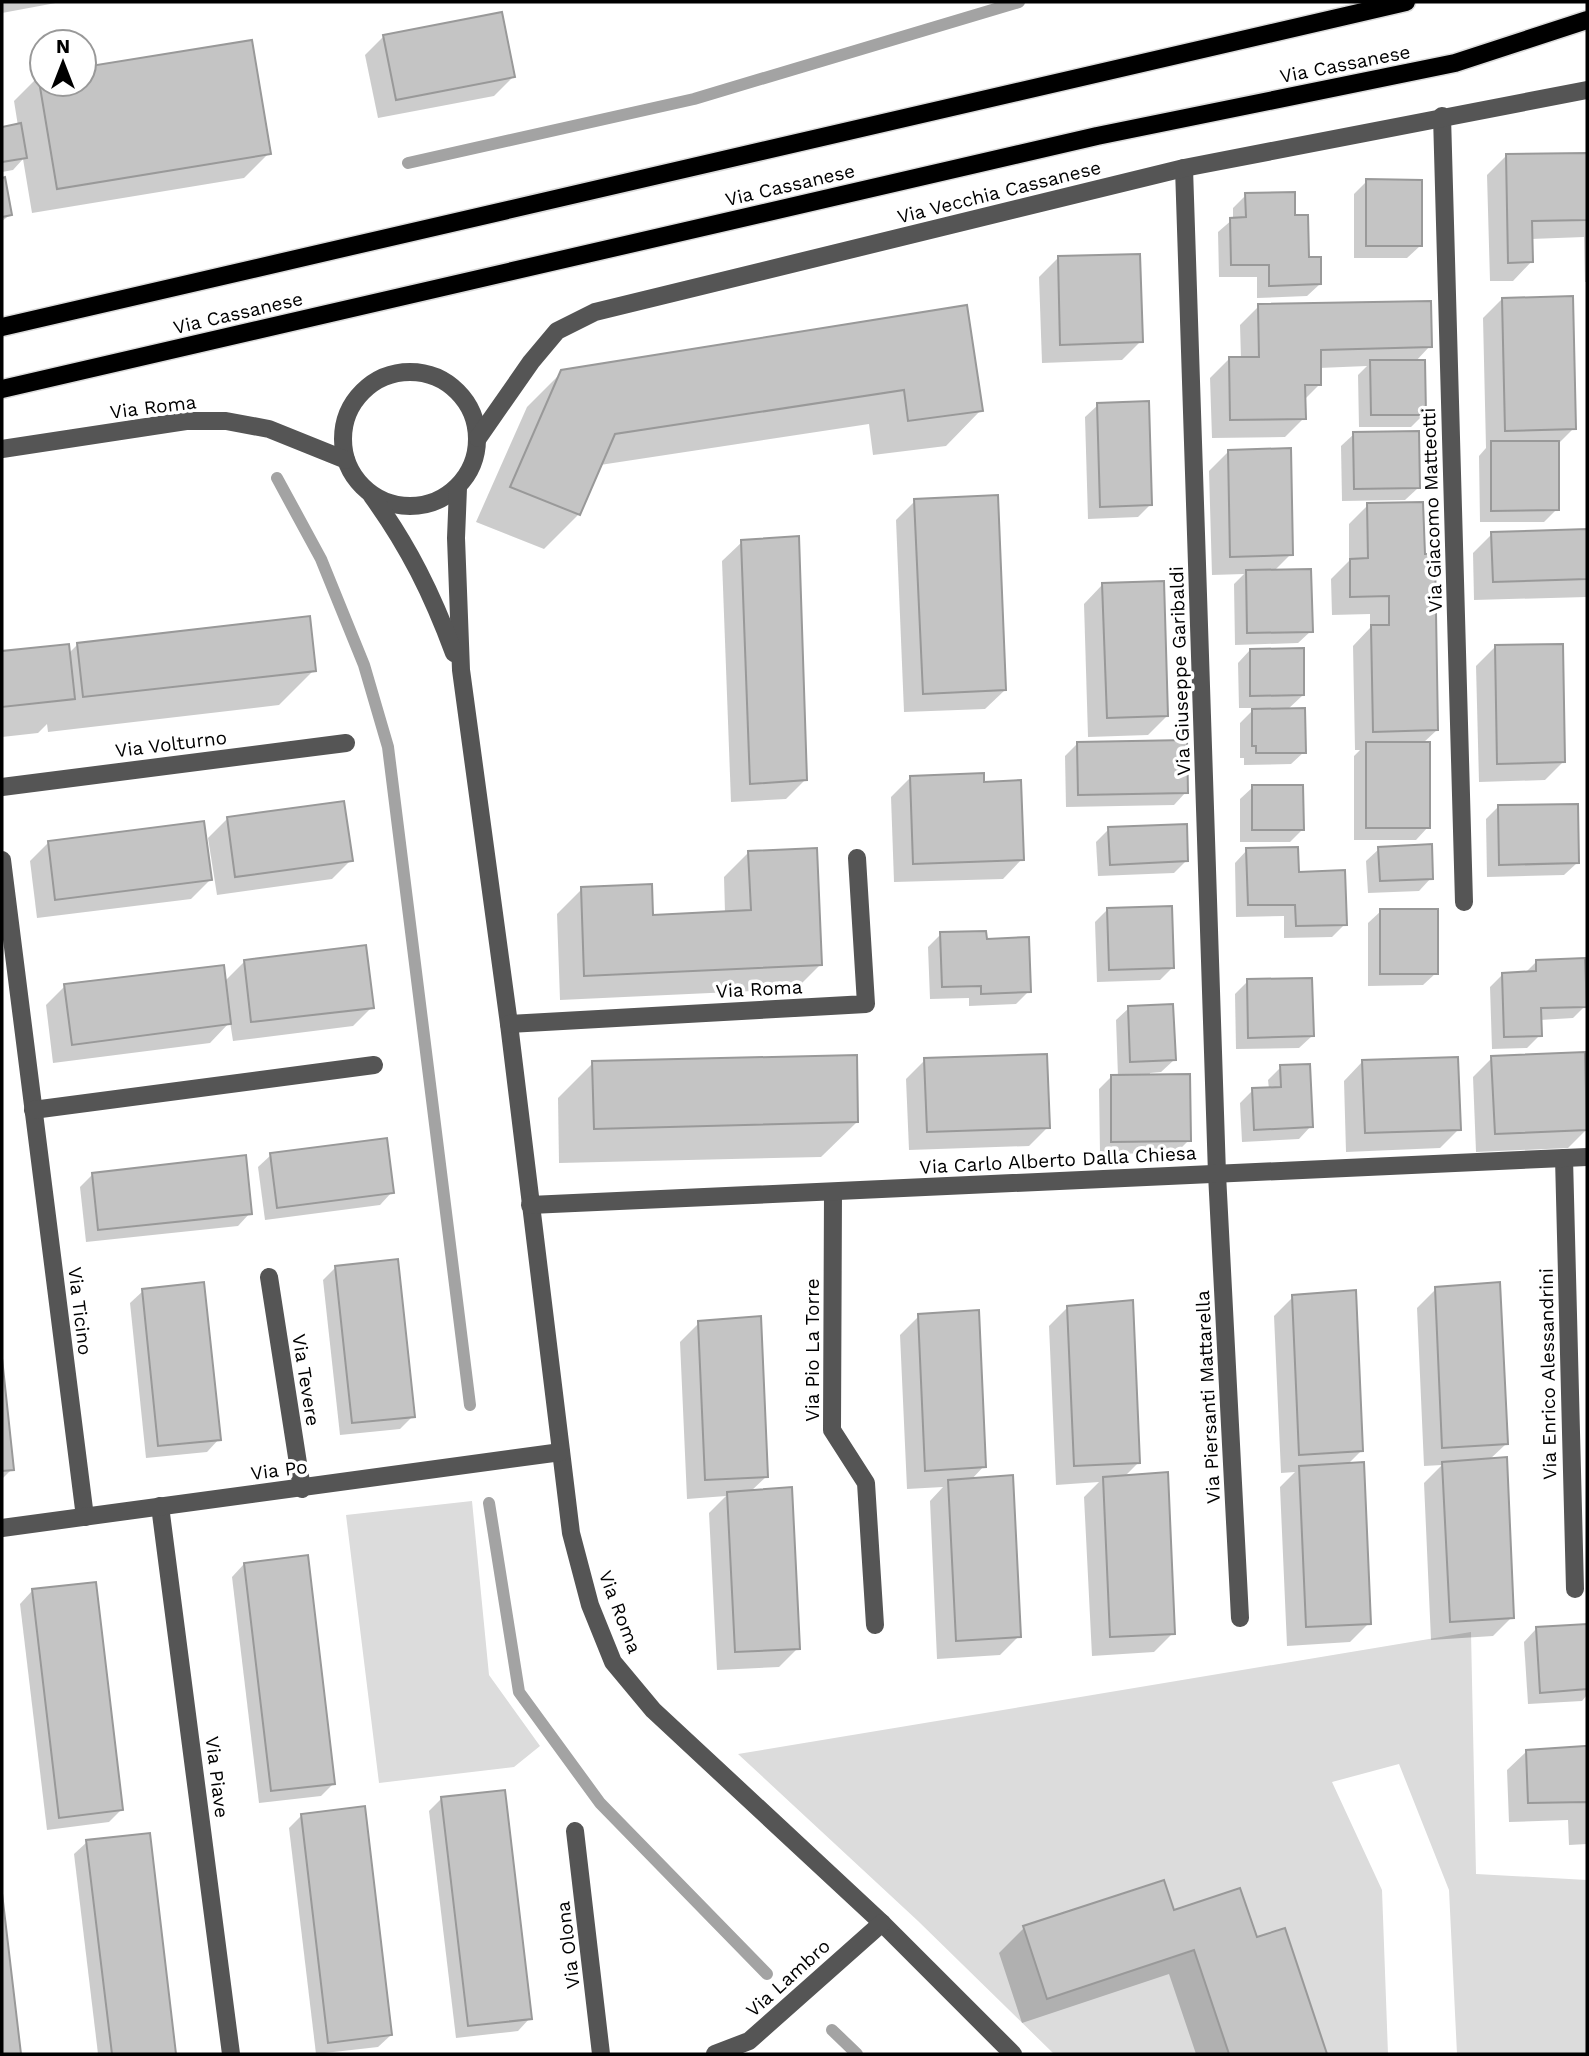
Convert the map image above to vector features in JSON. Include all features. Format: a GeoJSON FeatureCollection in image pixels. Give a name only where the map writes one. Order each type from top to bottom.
{"type":"FeatureCollection","features":[{"type":"Feature","properties":{"kind":"main road","name":"Via Cassanese"},"geometry":{"type":"LineString","coordinates":[[2,327],[1406,2]]}},
{"type":"Feature","properties":{"kind":"main road","name":"Via Cassanese"},"geometry":{"type":"LineString","coordinates":[[2,389],[1097,136],[1446,65],[1587,20]]}},
{"type":"Feature","properties":{"kind":"street","name":"Via Vecchia Cassanese"},"geometry":{"type":"LineString","coordinates":[[478,438],[531,362],[557,331],[595,312],[1184,168],[1587,90]]}},
{"type":"Feature","properties":{"kind":"street","name":"Via Giacomo Matteotti"},"geometry":{"type":"LineString","coordinates":[[1442,117],[1464,902]]}},
{"type":"Feature","properties":{"kind":"street","name":"Via Giuseppe Garibaldi"},"geometry":{"type":"LineString","coordinates":[[1184,168],[1217,1174]]}},
{"type":"Feature","properties":{"kind":"street"},"geometry":{"type":"LineString","coordinates":[[399,372],[422,373],[444,381],[462,395],[474,415],[478,438],[476,456],[469,473],[458,488],[442,499],[405,507],[386,502],[369,493],[351,473],[342,438],[347,415],[359,395],[377,381],[399,372]]}},
{"type":"Feature","properties":{"kind":"street","name":"Via Roma"},"geometry":{"type":"LineString","coordinates":[[2,449],[186,421],[226,421],[270,429],[346,460]]}},
{"type":"Feature","properties":{"kind":"street","name":"Via Roma"},"geometry":{"type":"LineString","coordinates":[[458,488],[457,597],[461,670],[509,1024],[572,1533],[590,1605],[613,1662],[653,1710],[882,1923],[1013,2054]]}},
{"type":"Feature","properties":{"kind":"street","name":"Via Roma"},"geometry":{"type":"LineString","coordinates":[[369,493],[392,524],[436,602],[461,670]]}},
{"type":"Feature","properties":{"kind":"street","name":"Via Volturno"},"geometry":{"type":"LineString","coordinates":[[2,787],[346,743]]}},
{"type":"Feature","properties":{"kind":"street","name":"Via Roma"},"geometry":{"type":"LineString","coordinates":[[509,1024],[866,1004],[857,858]]}},
{"type":"Feature","properties":{"kind":"street","name":"Via Ticino"},"geometry":{"type":"LineString","coordinates":[[2,860],[85,1517]]}},
{"type":"Feature","properties":{"kind":"street"},"geometry":{"type":"LineString","coordinates":[[33,1110],[374,1065]]}},
{"type":"Feature","properties":{"kind":"street","name":"Via Carlo Alberto Dalla Chiesa"},"geometry":{"type":"LineString","coordinates":[[530,1205],[1587,1157]]}},
{"type":"Feature","properties":{"kind":"street","name":"Via Enrico Alessandrini"},"geometry":{"type":"LineString","coordinates":[[1564,1158],[1575,1589]]}},
{"type":"Feature","properties":{"kind":"street","name":"Via Piersanti Mattarella"},"geometry":{"type":"LineString","coordinates":[[1217,1174],[1240,1618]]}},
{"type":"Feature","properties":{"kind":"street","name":"Via Pio La Torre"},"geometry":{"type":"LineString","coordinates":[[834,1192],[832,1430],[866,1483],[875,1625]]}},
{"type":"Feature","properties":{"kind":"street","name":"Via Tevere"},"geometry":{"type":"LineString","coordinates":[[269,1277],[302,1489]]}},
{"type":"Feature","properties":{"kind":"street","name":"Via Po"},"geometry":{"type":"LineString","coordinates":[[2,1528],[561,1452]]}},
{"type":"Feature","properties":{"kind":"street","name":"Via Piave"},"geometry":{"type":"LineString","coordinates":[[160,1506],[231,2054]]}},
{"type":"Feature","properties":{"kind":"street","name":"Via Olona"},"geometry":{"type":"LineString","coordinates":[[576,1831],[601,2054]]}},
{"type":"Feature","properties":{"kind":"street","name":"Via Lambro"},"geometry":{"type":"LineString","coordinates":[[715,2054],[749,2041],[882,1923]]}},
{"type":"Feature","properties":{"kind":"shaded area"},"geometry":{"type":"Polygon","coordinates":[[[472,1501],[489,1675],[540,1746],[514,1767],[379,1783],[346,1515],[472,1501]]]}},
{"type":"Feature","properties":{"kind":"shaded area"},"geometry":{"type":"Polygon","coordinates":[[[1471,1632],[1476,1874],[1587,1880],[1587,2054],[1457,2054],[1449,1890],[1399,1764],[1332,1782],[1382,1890],[1388,2054],[1054,2054],[918,1921],[738,1754],[1471,1632]]]}},
{"type":"Feature","properties":{"kind":"building"},"geometry":{"type":"Polygon","coordinates":[[[502,12],[515,77],[396,100],[383,35],[502,12]]]}},
{"type":"Feature","properties":{"kind":"building"},"geometry":{"type":"Polygon","coordinates":[[[252,40],[271,154],[57,189],[42,98],[98,98],[98,65],[252,40]]]}},
{"type":"Feature","properties":{"kind":"building"},"geometry":{"type":"Polygon","coordinates":[[[21,123],[27,158],[2,162],[2,127],[21,123]]]}},
{"type":"Feature","properties":{"kind":"building"},"geometry":{"type":"Polygon","coordinates":[[[1587,153],[1587,220],[1532,221],[1533,262],[1508,263],[1506,154],[1587,153]]]}},
{"type":"Feature","properties":{"kind":"building"},"geometry":{"type":"Polygon","coordinates":[[[5,177],[12,215],[2,217],[2,178],[5,177]]]}},
{"type":"Feature","properties":{"kind":"building"},"geometry":{"type":"Polygon","coordinates":[[[1366,179],[1422,180],[1422,246],[1366,246],[1366,179]]]}},
{"type":"Feature","properties":{"kind":"building"},"geometry":{"type":"Polygon","coordinates":[[[1295,192],[1295,215],[1308,215],[1309,257],[1321,257],[1321,284],[1269,286],[1269,265],[1231,265],[1230,218],[1246,217],[1245,193],[1295,192]]]}},
{"type":"Feature","properties":{"kind":"building"},"geometry":{"type":"Polygon","coordinates":[[[1140,254],[1143,342],[1060,345],[1058,256],[1140,254]]]}},
{"type":"Feature","properties":{"kind":"building"},"geometry":{"type":"Polygon","coordinates":[[[1573,296],[1576,429],[1505,431],[1502,298],[1573,296]]]}},
{"type":"Feature","properties":{"kind":"building"},"geometry":{"type":"Polygon","coordinates":[[[1431,301],[1432,347],[1321,350],[1321,385],[1305,385],[1306,419],[1230,420],[1229,357],[1259,357],[1258,304],[1431,301]]]}},
{"type":"Feature","properties":{"kind":"building"},"geometry":{"type":"Polygon","coordinates":[[[967,305],[983,411],[908,421],[904,390],[615,434],[580,515],[510,487],[561,370],[967,305]]]}},
{"type":"Feature","properties":{"kind":"building"},"geometry":{"type":"Polygon","coordinates":[[[1370,360],[1425,360],[1426,415],[1371,415],[1370,360]]]}},
{"type":"Feature","properties":{"kind":"building"},"geometry":{"type":"Polygon","coordinates":[[[1149,401],[1152,505],[1100,507],[1097,403],[1149,401]]]}},
{"type":"Feature","properties":{"kind":"building"},"geometry":{"type":"Polygon","coordinates":[[[1419,431],[1420,488],[1354,489],[1353,432],[1419,431]]]}},
{"type":"Feature","properties":{"kind":"building"},"geometry":{"type":"Polygon","coordinates":[[[1491,441],[1559,441],[1559,510],[1491,511],[1491,441]]]}},
{"type":"Feature","properties":{"kind":"building"},"geometry":{"type":"Polygon","coordinates":[[[1291,448],[1293,555],[1230,557],[1228,450],[1291,448]]]}},
{"type":"Feature","properties":{"kind":"building"},"geometry":{"type":"Polygon","coordinates":[[[998,495],[1006,690],[923,694],[914,499],[998,495]]]}},
{"type":"Feature","properties":{"kind":"building"},"geometry":{"type":"Polygon","coordinates":[[[1423,502],[1425,554],[1435,554],[1438,730],[1373,732],[1371,625],[1389,625],[1389,596],[1350,597],[1350,559],[1368,558],[1367,503],[1423,502]]]}},
{"type":"Feature","properties":{"kind":"building"},"geometry":{"type":"Polygon","coordinates":[[[1587,529],[1587,579],[1493,582],[1491,532],[1587,529]]]}},
{"type":"Feature","properties":{"kind":"building"},"geometry":{"type":"Polygon","coordinates":[[[799,536],[807,780],[750,784],[741,540],[799,536]]]}},
{"type":"Feature","properties":{"kind":"building"},"geometry":{"type":"Polygon","coordinates":[[[1311,569],[1313,632],[1247,633],[1246,570],[1311,569]]]}},
{"type":"Feature","properties":{"kind":"building"},"geometry":{"type":"Polygon","coordinates":[[[1164,581],[1168,716],[1107,718],[1102,583],[1164,581]]]}},
{"type":"Feature","properties":{"kind":"building"},"geometry":{"type":"Polygon","coordinates":[[[310,616],[316,671],[83,697],[77,643],[310,616]]]}},
{"type":"Feature","properties":{"kind":"building"},"geometry":{"type":"Polygon","coordinates":[[[69,644],[75,699],[2,707],[2,651],[69,644]]]}},
{"type":"Feature","properties":{"kind":"building"},"geometry":{"type":"Polygon","coordinates":[[[1563,644],[1565,762],[1497,764],[1495,645],[1563,644]]]}},
{"type":"Feature","properties":{"kind":"building"},"geometry":{"type":"Polygon","coordinates":[[[1304,648],[1304,695],[1250,696],[1250,649],[1304,648]]]}},
{"type":"Feature","properties":{"kind":"building"},"geometry":{"type":"Polygon","coordinates":[[[1305,708],[1306,753],[1256,753],[1256,746],[1252,746],[1252,709],[1305,708]]]}},
{"type":"Feature","properties":{"kind":"building"},"geometry":{"type":"Polygon","coordinates":[[[1187,740],[1188,793],[1078,795],[1077,742],[1187,740]]]}},
{"type":"Feature","properties":{"kind":"building"},"geometry":{"type":"Polygon","coordinates":[[[1366,742],[1430,742],[1430,828],[1366,828],[1366,742]]]}},
{"type":"Feature","properties":{"kind":"building"},"geometry":{"type":"Polygon","coordinates":[[[984,773],[984,782],[1021,780],[1024,860],[913,864],[910,776],[984,773]]]}},
{"type":"Feature","properties":{"kind":"building"},"geometry":{"type":"Polygon","coordinates":[[[1252,785],[1303,785],[1304,830],[1252,830],[1252,785]]]}},
{"type":"Feature","properties":{"kind":"building"},"geometry":{"type":"Polygon","coordinates":[[[344,801],[353,861],[235,877],[227,817],[344,801]]]}},
{"type":"Feature","properties":{"kind":"building"},"geometry":{"type":"Polygon","coordinates":[[[1578,804],[1579,863],[1499,865],[1498,805],[1578,804]]]}},
{"type":"Feature","properties":{"kind":"building"},"geometry":{"type":"Polygon","coordinates":[[[204,821],[212,880],[55,900],[48,841],[204,821]]]}},
{"type":"Feature","properties":{"kind":"building"},"geometry":{"type":"Polygon","coordinates":[[[1187,824],[1188,861],[1110,865],[1108,827],[1187,824]]]}},
{"type":"Feature","properties":{"kind":"building"},"geometry":{"type":"Polygon","coordinates":[[[1432,844],[1433,879],[1380,881],[1378,847],[1432,844]]]}},
{"type":"Feature","properties":{"kind":"building"},"geometry":{"type":"Polygon","coordinates":[[[1298,847],[1299,872],[1345,870],[1347,925],[1296,926],[1295,905],[1248,905],[1246,848],[1298,847]]]}},
{"type":"Feature","properties":{"kind":"building"},"geometry":{"type":"Polygon","coordinates":[[[817,848],[822,965],[584,976],[581,887],[652,884],[653,915],[751,910],[748,851],[817,848]]]}},
{"type":"Feature","properties":{"kind":"building"},"geometry":{"type":"Polygon","coordinates":[[[1172,906],[1174,968],[1109,970],[1107,908],[1172,906]]]}},
{"type":"Feature","properties":{"kind":"building"},"geometry":{"type":"Polygon","coordinates":[[[1380,909],[1438,909],[1438,974],[1380,974],[1380,909]]]}},
{"type":"Feature","properties":{"kind":"building"},"geometry":{"type":"Polygon","coordinates":[[[986,931],[987,939],[1029,937],[1031,992],[981,994],[981,986],[942,987],[940,932],[986,931]]]}},
{"type":"Feature","properties":{"kind":"building"},"geometry":{"type":"Polygon","coordinates":[[[366,945],[374,1008],[251,1022],[244,960],[366,945]]]}},
{"type":"Feature","properties":{"kind":"building"},"geometry":{"type":"Polygon","coordinates":[[[1585,958],[1587,1007],[1541,1008],[1542,1036],[1504,1037],[1502,973],[1536,971],[1536,960],[1585,958]]]}},
{"type":"Feature","properties":{"kind":"building"},"geometry":{"type":"Polygon","coordinates":[[[224,965],[231,1024],[72,1045],[64,984],[224,965]]]}},
{"type":"Feature","properties":{"kind":"building"},"geometry":{"type":"Polygon","coordinates":[[[1312,978],[1314,1036],[1248,1038],[1247,979],[1312,978]]]}},
{"type":"Feature","properties":{"kind":"building"},"geometry":{"type":"Polygon","coordinates":[[[1173,1004],[1176,1060],[1130,1062],[1128,1006],[1173,1004]]]}},
{"type":"Feature","properties":{"kind":"building"},"geometry":{"type":"Polygon","coordinates":[[[1585,1052],[1587,1130],[1495,1134],[1491,1056],[1585,1052]]]}},
{"type":"Feature","properties":{"kind":"building"},"geometry":{"type":"Polygon","coordinates":[[[1047,1054],[1050,1128],[927,1132],[924,1058],[1047,1054]]]}},
{"type":"Feature","properties":{"kind":"building"},"geometry":{"type":"Polygon","coordinates":[[[857,1055],[858,1122],[594,1129],[592,1061],[857,1055]]]}},
{"type":"Feature","properties":{"kind":"building"},"geometry":{"type":"Polygon","coordinates":[[[1458,1057],[1461,1130],[1365,1133],[1362,1060],[1458,1057]]]}},
{"type":"Feature","properties":{"kind":"building"},"geometry":{"type":"Polygon","coordinates":[[[1310,1064],[1313,1127],[1254,1130],[1252,1088],[1281,1087],[1280,1065],[1310,1064]]]}},
{"type":"Feature","properties":{"kind":"building"},"geometry":{"type":"Polygon","coordinates":[[[1190,1074],[1191,1141],[1111,1142],[1111,1075],[1190,1074]]]}},
{"type":"Feature","properties":{"kind":"building"},"geometry":{"type":"Polygon","coordinates":[[[387,1138],[394,1193],[277,1208],[270,1153],[387,1138]]]}},
{"type":"Feature","properties":{"kind":"building"},"geometry":{"type":"Polygon","coordinates":[[[246,1155],[252,1214],[98,1230],[92,1173],[246,1155]]]}},
{"type":"Feature","properties":{"kind":"building"},"geometry":{"type":"Polygon","coordinates":[[[398,1259],[415,1417],[352,1423],[335,1266],[398,1259]]]}},
{"type":"Feature","properties":{"kind":"building"},"geometry":{"type":"Polygon","coordinates":[[[204,1282],[221,1440],[158,1446],[142,1289],[204,1282]]]}},
{"type":"Feature","properties":{"kind":"building"},"geometry":{"type":"Polygon","coordinates":[[[1500,1282],[1508,1444],[1442,1448],[1435,1287],[1500,1282]]]}},
{"type":"Feature","properties":{"kind":"building"},"geometry":{"type":"Polygon","coordinates":[[[1356,1290],[1363,1451],[1299,1455],[1292,1295],[1356,1290]]]}},
{"type":"Feature","properties":{"kind":"building"},"geometry":{"type":"Polygon","coordinates":[[[1133,1300],[1140,1463],[1074,1466],[1067,1306],[1133,1300]]]}},
{"type":"Feature","properties":{"kind":"building"},"geometry":{"type":"Polygon","coordinates":[[[979,1310],[986,1467],[925,1471],[918,1314],[979,1310]]]}},
{"type":"Feature","properties":{"kind":"building"},"geometry":{"type":"Polygon","coordinates":[[[761,1316],[768,1477],[705,1480],[698,1321],[761,1316]]]}},
{"type":"Feature","properties":{"kind":"building"},"geometry":{"type":"Polygon","coordinates":[[[2,1358],[14,1470],[2,1471],[2,1358]]]}},
{"type":"Feature","properties":{"kind":"building"},"geometry":{"type":"Polygon","coordinates":[[[1507,1457],[1514,1618],[1450,1622],[1442,1462],[1507,1457]]]}},
{"type":"Feature","properties":{"kind":"building"},"geometry":{"type":"Polygon","coordinates":[[[1364,1462],[1371,1624],[1306,1627],[1299,1466],[1364,1462]]]}},
{"type":"Feature","properties":{"kind":"building"},"geometry":{"type":"Polygon","coordinates":[[[1168,1472],[1175,1634],[1110,1637],[1103,1477],[1168,1472]]]}},
{"type":"Feature","properties":{"kind":"building"},"geometry":{"type":"Polygon","coordinates":[[[1013,1475],[1021,1637],[956,1641],[948,1480],[1013,1475]]]}},
{"type":"Feature","properties":{"kind":"building"},"geometry":{"type":"Polygon","coordinates":[[[792,1487],[800,1649],[735,1652],[727,1492],[792,1487]]]}},
{"type":"Feature","properties":{"kind":"building"},"geometry":{"type":"Polygon","coordinates":[[[308,1555],[335,1784],[271,1791],[244,1563],[308,1555]]]}},
{"type":"Feature","properties":{"kind":"building"},"geometry":{"type":"Polygon","coordinates":[[[96,1582],[123,1810],[59,1818],[32,1589],[96,1582]]]}},
{"type":"Feature","properties":{"kind":"building"},"geometry":{"type":"Polygon","coordinates":[[[1587,1624],[1587,1689],[1540,1693],[1536,1627],[1587,1624]]]}},
{"type":"Feature","properties":{"kind":"building"},"geometry":{"type":"Polygon","coordinates":[[[1587,1746],[1587,1802],[1528,1803],[1526,1750],[1587,1746]]]}},
{"type":"Feature","properties":{"kind":"building"},"geometry":{"type":"Polygon","coordinates":[[[505,1790],[532,2019],[468,2026],[441,1797],[505,1790]]]}},
{"type":"Feature","properties":{"kind":"building"},"geometry":{"type":"Polygon","coordinates":[[[365,1806],[392,2035],[328,2043],[301,1814],[365,1806]]]}},
{"type":"Feature","properties":{"kind":"building"},"geometry":{"type":"Polygon","coordinates":[[[150,1833],[176,2054],[112,2054],[86,1840],[150,1833]]]}},
{"type":"Feature","properties":{"kind":"building"},"geometry":{"type":"Polygon","coordinates":[[[1164,1880],[1174,1910],[1240,1888],[1257,1937],[1285,1928],[1327,2054],[1229,2054],[1194,1950],[1047,1999],[1023,1926],[1164,1880]]]}},
{"type":"Feature","properties":{"kind":"building"},"geometry":{"type":"Polygon","coordinates":[[[2,1893],[21,2054],[2,2054],[2,1893]]]}},
{"type":"Feature","properties":{"kind":"waterway"},"geometry":{"type":"LineString","coordinates":[[408,163],[694,99],[1019,2]]}},
{"type":"Feature","properties":{"kind":"waterway"},"geometry":{"type":"LineString","coordinates":[[277,478],[321,559],[364,665],[388,747],[470,1405]]}},
{"type":"Feature","properties":{"kind":"waterway"},"geometry":{"type":"LineString","coordinates":[[489,1503],[519,1692],[600,1803],[767,1974]]}},
{"type":"Feature","properties":{"kind":"waterway"},"geometry":{"type":"LineString","coordinates":[[832,2030],[857,2054]]}}]}
